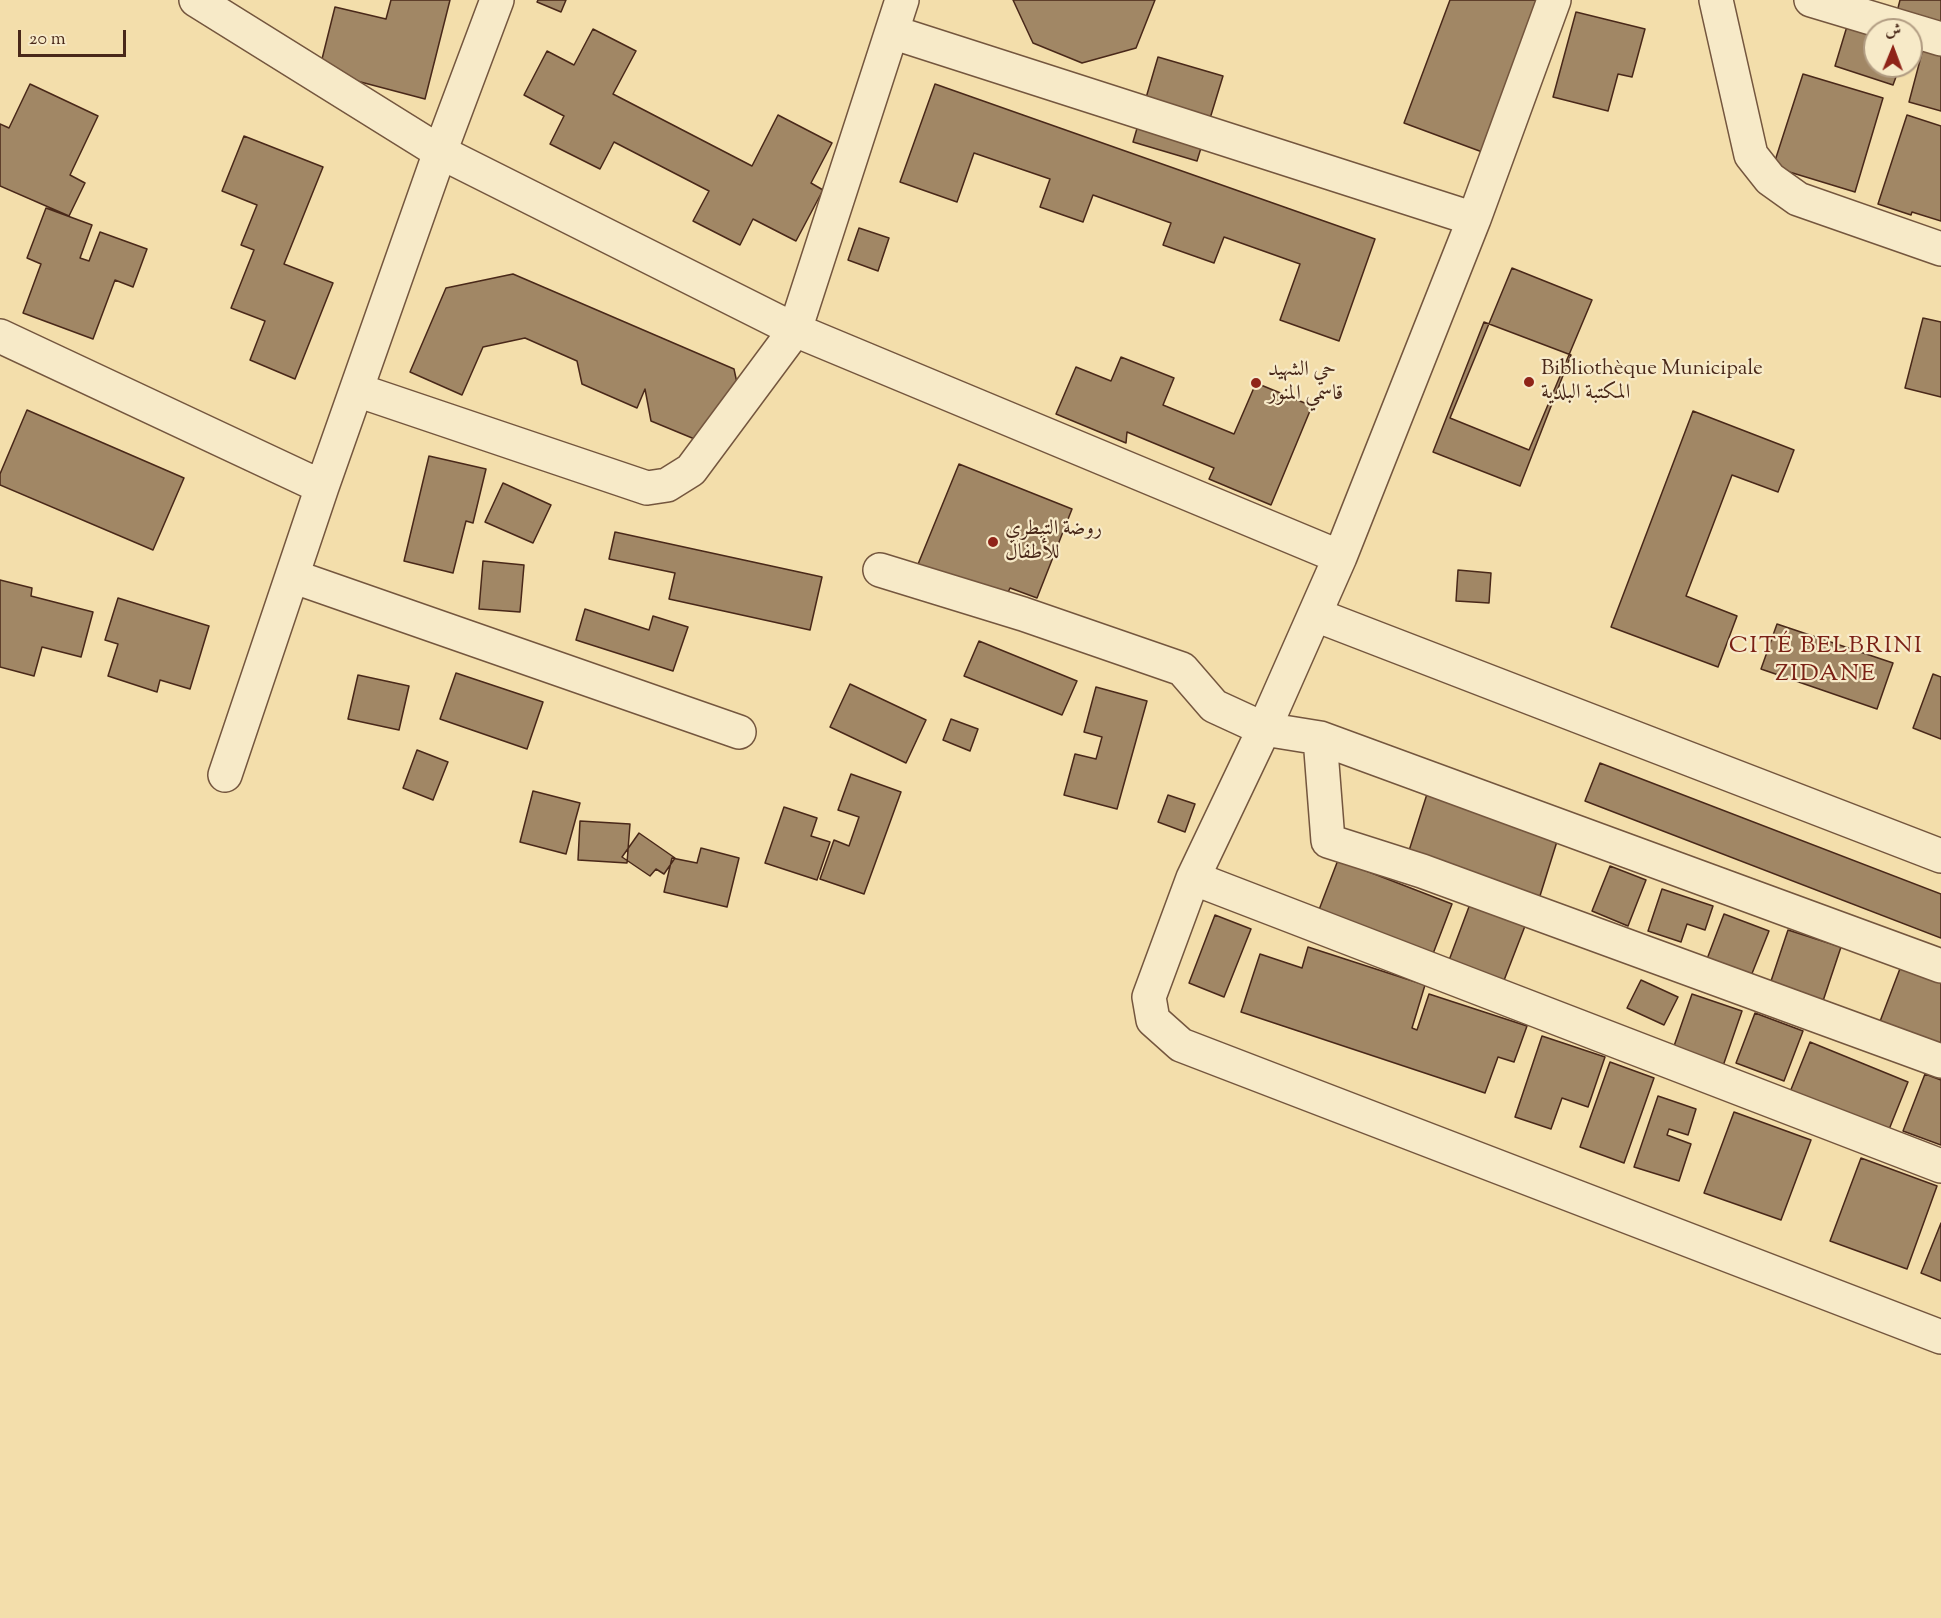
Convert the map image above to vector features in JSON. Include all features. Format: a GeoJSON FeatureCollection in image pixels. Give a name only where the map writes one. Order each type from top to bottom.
{"type":"FeatureCollection","features":[{"type":"Feature","properties":{"kind":"street"},"geometry":{"type":"LineString","coordinates":[[196,0],[441,152],[795,330],[1340,557]]}},
{"type":"Feature","properties":{"kind":"street"},"geometry":{"type":"LineString","coordinates":[[243,0],[269,45]]}},
{"type":"Feature","properties":{"kind":"street"},"geometry":{"type":"LineString","coordinates":[[225,775],[322,487],[497,0]]}},
{"type":"Feature","properties":{"kind":"street"},"geometry":{"type":"LineString","coordinates":[[357,390],[646,488],[667,485],[691,470],[795,330],[902,0]]}},
{"type":"Feature","properties":{"kind":"street"},"geometry":{"type":"LineString","coordinates":[[1554,0],[1474,219],[1340,557],[1264,729],[1193,878],[1149,997],[1153,1020],[1181,1045],[1941,1337]]}},
{"type":"Feature","properties":{"kind":"street"},"geometry":{"type":"LineString","coordinates":[[1716,0],[1751,155],[1770,178],[1798,199],[1941,249]]}},
{"type":"Feature","properties":{"kind":"street"},"geometry":{"type":"LineString","coordinates":[[1811,0],[1887,10],[1941,39]]}},
{"type":"Feature","properties":{"kind":"street"},"geometry":{"type":"LineString","coordinates":[[892,32],[1474,219]]}},
{"type":"Feature","properties":{"kind":"street"},"geometry":{"type":"LineString","coordinates":[[0,336],[322,487]]}},
{"type":"Feature","properties":{"kind":"street"},"geometry":{"type":"LineString","coordinates":[[880,570],[1023,614],[1182,669],[1214,706],[1264,729],[1320,738],[1941,966]]}},
{"type":"Feature","properties":{"kind":"street"},"geometry":{"type":"LineString","coordinates":[[292,576],[740,732]]}},
{"type":"Feature","properties":{"kind":"street"},"geometry":{"type":"LineString","coordinates":[[1316,615],[1941,856]]}},
{"type":"Feature","properties":{"kind":"street"},"geometry":{"type":"LineString","coordinates":[[1320,738],[1328,841],[1422,871],[1941,1061]]}},
{"type":"Feature","properties":{"kind":"street"},"geometry":{"type":"LineString","coordinates":[[1193,878],[1941,1166]]}},
{"type":"Feature","properties":{"kind":"building"},"geometry":{"type":"Polygon","coordinates":[[[391,0],[450,0],[425,99],[319,71],[335,7],[386,19],[391,0]]]}},
{"type":"Feature","properties":{"kind":"building"},"geometry":{"type":"Polygon","coordinates":[[[538,0],[566,0],[561,12],[537,2],[538,0]]]}},
{"type":"Feature","properties":{"kind":"building"},"geometry":{"type":"Polygon","coordinates":[[[1013,0],[1155,0],[1136,48],[1082,63],[1033,43],[1013,0]]]}},
{"type":"Feature","properties":{"kind":"building"},"geometry":{"type":"Polygon","coordinates":[[[1450,0],[1550,0],[1493,156],[1404,123],[1450,0]]]}},
{"type":"Feature","properties":{"kind":"building"},"geometry":{"type":"Polygon","coordinates":[[[1900,0],[1941,0],[1941,26],[1923,20],[1923,18],[1897,12],[1900,0]]]}},
{"type":"Feature","properties":{"kind":"building"},"geometry":{"type":"Polygon","coordinates":[[[1576,12],[1645,29],[1632,77],[1618,74],[1608,111],[1553,97],[1576,12]]]}},
{"type":"Feature","properties":{"kind":"building"},"geometry":{"type":"Polygon","coordinates":[[[1848,23],[1863,28],[1863,75],[1835,66],[1848,23]]]}},
{"type":"Feature","properties":{"kind":"building"},"geometry":{"type":"Polygon","coordinates":[[[593,29],[636,51],[613,94],[752,166],[778,115],[832,143],[811,183],[823,190],[796,241],[753,219],[740,245],[693,221],[709,191],[614,142],[600,169],[550,144],[564,116],[524,95],[547,51],[574,65],[593,29]]]}},
{"type":"Feature","properties":{"kind":"building"},"geometry":{"type":"Polygon","coordinates":[[[1923,49],[1941,54],[1941,111],[1909,102],[1915,78],[1923,78],[1923,49]]]}},
{"type":"Feature","properties":{"kind":"building"},"geometry":{"type":"Polygon","coordinates":[[[1158,57],[1223,76],[1197,161],[1133,142],[1158,57]]]}},
{"type":"Feature","properties":{"kind":"building"},"geometry":{"type":"Polygon","coordinates":[[[1803,74],[1883,98],[1855,192],[1773,167],[1803,74]]]}},
{"type":"Feature","properties":{"kind":"building"},"geometry":{"type":"Polygon","coordinates":[[[1872,78],[1896,78],[1893,85],[1872,78]]]}},
{"type":"Feature","properties":{"kind":"building"},"geometry":{"type":"Polygon","coordinates":[[[30,84],[98,116],[70,175],[85,183],[69,216],[0,186],[0,124],[9,128],[30,84]]]}},
{"type":"Feature","properties":{"kind":"building"},"geometry":{"type":"Polygon","coordinates":[[[935,84],[1375,239],[1339,341],[1280,320],[1300,264],[1224,237],[1214,263],[1163,245],[1171,223],[1093,195],[1083,222],[1040,207],[1050,179],[974,153],[957,202],[900,182],[935,84]]]}},
{"type":"Feature","properties":{"kind":"building"},"geometry":{"type":"Polygon","coordinates":[[[1907,115],[1941,126],[1941,221],[1912,212],[1911,215],[1878,204],[1907,115]]]}},
{"type":"Feature","properties":{"kind":"building"},"geometry":{"type":"Polygon","coordinates":[[[244,136],[323,167],[284,264],[333,283],[295,379],[250,360],[265,321],[231,308],[254,250],[241,245],[257,205],[222,191],[244,136]]]}},
{"type":"Feature","properties":{"kind":"building"},"geometry":{"type":"Polygon","coordinates":[[[46,208],[92,225],[80,258],[89,261],[100,232],[147,249],[133,287],[115,280],[93,339],[23,313],[41,264],[27,258],[46,208]]]}},
{"type":"Feature","properties":{"kind":"building"},"geometry":{"type":"Polygon","coordinates":[[[859,228],[889,238],[878,271],[848,260],[859,228]]]}},
{"type":"Feature","properties":{"kind":"building"},"geometry":{"type":"Polygon","coordinates":[[[1512,268],[1592,300],[1529,450],[1450,418],[1512,268]]]}},
{"type":"Feature","properties":{"kind":"building"},"geometry":{"type":"Polygon","coordinates":[[[513,274],[734,369],[740,397],[697,440],[651,421],[645,389],[637,408],[582,384],[577,361],[525,338],[483,347],[462,395],[410,372],[446,288],[513,274]]]}},
{"type":"Feature","properties":{"kind":"building"},"geometry":{"type":"Polygon","coordinates":[[[1923,318],[1941,322],[1941,397],[1905,388],[1923,318]]]}},
{"type":"Feature","properties":{"kind":"building"},"geometry":{"type":"Polygon","coordinates":[[[1484,322],[1571,355],[1520,486],[1433,452],[1484,322]]]}},
{"type":"Feature","properties":{"kind":"building"},"geometry":{"type":"Polygon","coordinates":[[[1121,357],[1174,378],[1163,405],[1234,434],[1256,383],[1312,406],[1271,505],[1209,479],[1214,468],[1127,432],[1126,443],[1056,414],[1076,367],[1111,381],[1121,357]]]}},
{"type":"Feature","properties":{"kind":"building"},"geometry":{"type":"Polygon","coordinates":[[[27,410],[184,478],[153,550],[0,485],[0,474],[27,410]]]}},
{"type":"Feature","properties":{"kind":"building"},"geometry":{"type":"Polygon","coordinates":[[[1693,411],[1794,450],[1778,492],[1732,475],[1686,596],[1737,616],[1718,667],[1611,627],[1693,411]]]}},
{"type":"Feature","properties":{"kind":"building"},"geometry":{"type":"Polygon","coordinates":[[[429,456],[486,469],[473,523],[466,521],[453,573],[404,561],[429,456]]]}},
{"type":"Feature","properties":{"kind":"building","name":"روضة التيطري للأطفال"},"geometry":{"type":"Polygon","coordinates":[[[959,464],[1072,509],[1037,598],[1010,588],[1001,608],[914,574],[959,464]]]}},
{"type":"Feature","properties":{"kind":"building"},"geometry":{"type":"Polygon","coordinates":[[[503,483],[551,505],[533,543],[485,522],[503,483]]]}},
{"type":"Feature","properties":{"kind":"building"},"geometry":{"type":"Polygon","coordinates":[[[615,532],[822,577],[810,630],[669,599],[675,573],[609,559],[615,532]]]}},
{"type":"Feature","properties":{"kind":"building"},"geometry":{"type":"Polygon","coordinates":[[[483,561],[524,565],[520,612],[479,609],[483,561]]]}},
{"type":"Feature","properties":{"kind":"building"},"geometry":{"type":"Polygon","coordinates":[[[1458,570],[1491,573],[1489,603],[1456,601],[1458,570]]]}},
{"type":"Feature","properties":{"kind":"building"},"geometry":{"type":"Polygon","coordinates":[[[0,580],[32,588],[31,596],[93,612],[81,657],[42,647],[34,676],[0,667],[0,580]]]}},
{"type":"Feature","properties":{"kind":"building"},"geometry":{"type":"Polygon","coordinates":[[[118,598],[209,626],[190,689],[160,680],[157,692],[108,676],[118,644],[105,640],[118,598]]]}},
{"type":"Feature","properties":{"kind":"building"},"geometry":{"type":"Polygon","coordinates":[[[585,609],[649,630],[653,616],[688,627],[673,671],[576,640],[585,609]]]}},
{"type":"Feature","properties":{"kind":"building"},"geometry":{"type":"Polygon","coordinates":[[[1777,624],[1893,663],[1877,709],[1761,669],[1777,624]]]}},
{"type":"Feature","properties":{"kind":"building"},"geometry":{"type":"Polygon","coordinates":[[[979,641],[1077,681],[1062,715],[964,676],[979,641]]]}},
{"type":"Feature","properties":{"kind":"building"},"geometry":{"type":"Polygon","coordinates":[[[456,673],[543,702],[527,749],[440,719],[456,673]]]}},
{"type":"Feature","properties":{"kind":"building"},"geometry":{"type":"Polygon","coordinates":[[[1933,674],[1941,677],[1941,739],[1913,728],[1933,674]]]}},
{"type":"Feature","properties":{"kind":"building"},"geometry":{"type":"Polygon","coordinates":[[[358,675],[409,686],[399,730],[348,719],[358,675]]]}},
{"type":"Feature","properties":{"kind":"building"},"geometry":{"type":"Polygon","coordinates":[[[850,684],[926,720],[906,763],[830,727],[850,684]]]}},
{"type":"Feature","properties":{"kind":"building"},"geometry":{"type":"Polygon","coordinates":[[[1096,687],[1147,701],[1117,809],[1064,795],[1075,754],[1096,759],[1102,737],[1084,732],[1096,687]]]}},
{"type":"Feature","properties":{"kind":"building"},"geometry":{"type":"Polygon","coordinates":[[[951,719],[978,729],[970,751],[943,740],[951,719]]]}},
{"type":"Feature","properties":{"kind":"building"},"geometry":{"type":"Polygon","coordinates":[[[417,750],[448,762],[433,800],[403,788],[417,750]]]}},
{"type":"Feature","properties":{"kind":"building"},"geometry":{"type":"Polygon","coordinates":[[[1600,763],[1941,894],[1941,938],[1585,801],[1600,763]]]}},
{"type":"Feature","properties":{"kind":"building"},"geometry":{"type":"Polygon","coordinates":[[[851,774],[901,792],[864,894],[820,879],[834,840],[849,846],[859,817],[838,810],[851,774]]]}},
{"type":"Feature","properties":{"kind":"building"},"geometry":{"type":"Polygon","coordinates":[[[533,791],[580,803],[566,854],[520,842],[533,791]]]}},
{"type":"Feature","properties":{"kind":"building"},"geometry":{"type":"Polygon","coordinates":[[[1427,794],[1559,835],[1539,899],[1407,857],[1427,794]]]}},
{"type":"Feature","properties":{"kind":"building"},"geometry":{"type":"Polygon","coordinates":[[[1168,795],[1195,804],[1185,832],[1158,822],[1168,795]]]}},
{"type":"Feature","properties":{"kind":"building"},"geometry":{"type":"Polygon","coordinates":[[[784,807],[817,818],[811,836],[830,842],[817,880],[765,863],[784,807]]]}},
{"type":"Feature","properties":{"kind":"building"},"geometry":{"type":"Polygon","coordinates":[[[580,821],[630,824],[627,863],[578,860],[580,821]]]}},
{"type":"Feature","properties":{"kind":"building"},"geometry":{"type":"Polygon","coordinates":[[[639,833],[675,858],[664,874],[656,869],[650,876],[622,857],[639,833]]]}},
{"type":"Feature","properties":{"kind":"building"},"geometry":{"type":"Polygon","coordinates":[[[701,848],[739,858],[727,907],[664,892],[672,858],[697,863],[701,848]]]}},
{"type":"Feature","properties":{"kind":"building"},"geometry":{"type":"Polygon","coordinates":[[[1338,860],[1452,904],[1431,959],[1317,915],[1338,860]]]}},
{"type":"Feature","properties":{"kind":"building"},"geometry":{"type":"Polygon","coordinates":[[[1610,866],[1646,880],[1628,926],[1592,911],[1610,866]]]}},
{"type":"Feature","properties":{"kind":"building"},"geometry":{"type":"Polygon","coordinates":[[[1662,889],[1713,906],[1705,930],[1687,924],[1681,942],[1648,931],[1662,889]]]}},
{"type":"Feature","properties":{"kind":"building"},"geometry":{"type":"Polygon","coordinates":[[[1470,904],[1525,926],[1503,983],[1448,963],[1470,904]]]}},
{"type":"Feature","properties":{"kind":"building"},"geometry":{"type":"Polygon","coordinates":[[[1724,914],[1769,931],[1751,976],[1707,959],[1724,914]]]}},
{"type":"Feature","properties":{"kind":"building"},"geometry":{"type":"Polygon","coordinates":[[[1215,915],[1251,929],[1224,997],[1189,983],[1215,915]]]}},
{"type":"Feature","properties":{"kind":"building"},"geometry":{"type":"Polygon","coordinates":[[[1788,930],[1841,947],[1822,1004],[1769,987],[1788,930]]]}},
{"type":"Feature","properties":{"kind":"building"},"geometry":{"type":"Polygon","coordinates":[[[1308,947],[1425,985],[1412,1028],[1417,1030],[1429,994],[1527,1026],[1514,1062],[1498,1057],[1485,1093],[1241,1012],[1260,954],[1302,968],[1308,947]]]}},
{"type":"Feature","properties":{"kind":"building"},"geometry":{"type":"Polygon","coordinates":[[[1901,966],[1941,981],[1941,1048],[1879,1024],[1901,966]]]}},
{"type":"Feature","properties":{"kind":"building"},"geometry":{"type":"Polygon","coordinates":[[[1641,980],[1678,997],[1664,1025],[1627,1008],[1641,980]]]}},
{"type":"Feature","properties":{"kind":"building"},"geometry":{"type":"Polygon","coordinates":[[[1692,994],[1742,1011],[1723,1066],[1673,1049],[1692,994]]]}},
{"type":"Feature","properties":{"kind":"building"},"geometry":{"type":"Polygon","coordinates":[[[1755,1013],[1803,1031],[1784,1081],[1736,1063],[1755,1013]]]}},
{"type":"Feature","properties":{"kind":"building"},"geometry":{"type":"Polygon","coordinates":[[[1542,1036],[1605,1057],[1588,1107],[1562,1098],[1551,1129],[1515,1117],[1542,1036]]]}},
{"type":"Feature","properties":{"kind":"building"},"geometry":{"type":"Polygon","coordinates":[[[1810,1042],[1908,1082],[1888,1132],[1790,1092],[1810,1042]]]}},
{"type":"Feature","properties":{"kind":"building"},"geometry":{"type":"Polygon","coordinates":[[[1610,1062],[1654,1078],[1624,1163],[1580,1147],[1610,1062]]]}},
{"type":"Feature","properties":{"kind":"building"},"geometry":{"type":"Polygon","coordinates":[[[1925,1074],[1941,1080],[1941,1145],[1903,1131],[1925,1074]]]}},
{"type":"Feature","properties":{"kind":"building"},"geometry":{"type":"Polygon","coordinates":[[[1658,1096],[1696,1109],[1688,1135],[1669,1129],[1667,1135],[1691,1144],[1679,1181],[1634,1167],[1658,1096]]]}},
{"type":"Feature","properties":{"kind":"building"},"geometry":{"type":"Polygon","coordinates":[[[1734,1112],[1811,1140],[1781,1220],[1704,1193],[1734,1112]]]}},
{"type":"Feature","properties":{"kind":"building"},"geometry":{"type":"Polygon","coordinates":[[[1861,1158],[1937,1186],[1907,1269],[1830,1241],[1861,1158]]]}},
{"type":"Feature","properties":{"kind":"building"},"geometry":{"type":"Polygon","coordinates":[[[1941,1223],[1941,1281],[1921,1273],[1941,1223]]]}},
{"type":"Feature","properties":{"kind":"place","name":"Bibliothèque Municipale المكتبة البلدية"},"geometry":{"type":"Point","coordinates":[1529,382]}},
{"type":"Feature","properties":{"kind":"place","name":"حي الشهيد قاسمي المنور"},"geometry":{"type":"Point","coordinates":[1256,383]}},
{"type":"Feature","properties":{"kind":"place","name":"روضة التيطري للأطفال"},"geometry":{"type":"Point","coordinates":[993,542]}},
{"type":"Feature","properties":{"kind":"district","name":"CITÉ BELBRINI ZIDANE"},"geometry":{"type":"Point","coordinates":[1826,662]}}]}
